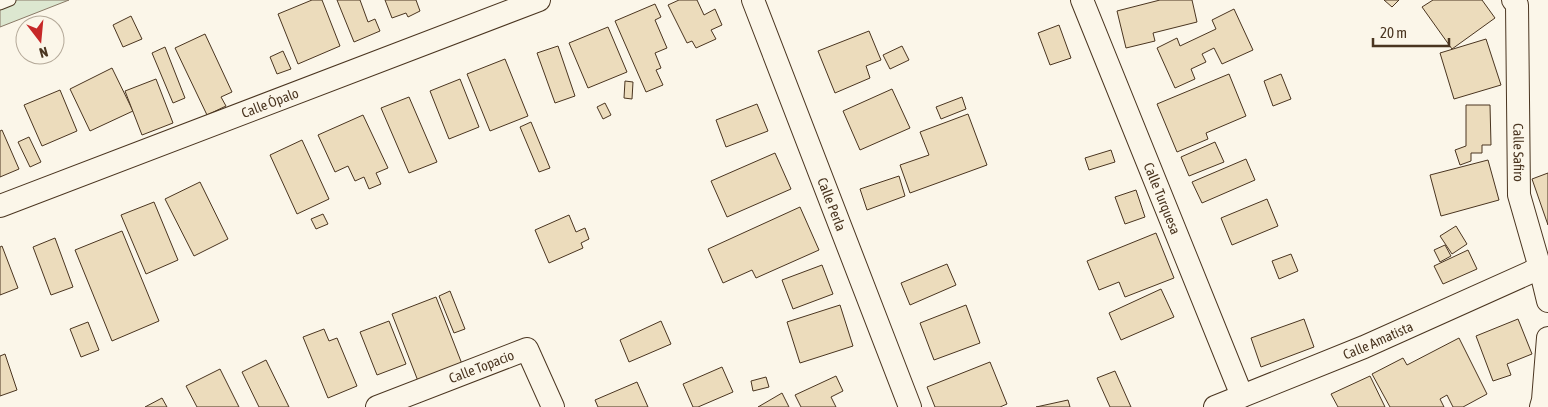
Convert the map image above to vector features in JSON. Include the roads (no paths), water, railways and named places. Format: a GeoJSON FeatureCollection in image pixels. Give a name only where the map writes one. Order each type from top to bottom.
{"type":"FeatureCollection","features":[{"type":"Feature","properties":{"kind":"street","name":"Calle Ópalo"},"geometry":{"type":"LineString","coordinates":[[0,206],[540,0]]}},
{"type":"Feature","properties":{"kind":"street","name":"Calle Perla"},"geometry":{"type":"LineString","coordinates":[[753,0],[910,407]]}},
{"type":"Feature","properties":{"kind":"street","name":"Calle Turquesa"},"geometry":{"type":"LineString","coordinates":[[1082,0],[1242,396]]}},
{"type":"Feature","properties":{"kind":"street","name":"Calle Safiro"},"geometry":{"type":"LineString","coordinates":[[1513,0],[1516,5],[1519,196],[1548,301]]}},
{"type":"Feature","properties":{"kind":"street","name":"Calle Amatista"},"geometry":{"type":"LineString","coordinates":[[1215,407],[1364,347],[1540,268]]}},
{"type":"Feature","properties":{"kind":"street"},"geometry":{"type":"LineString","coordinates":[[1544,401],[1548,338]]}},
{"type":"Feature","properties":{"kind":"street","name":"Calle Topacio"},"geometry":{"type":"LineString","coordinates":[[377,407],[526,349],[553,407]]}},
{"type":"Feature","properties":{"kind":"lane"},"geometry":{"type":"LineString","coordinates":[[0,4],[10,0]]}}]}
